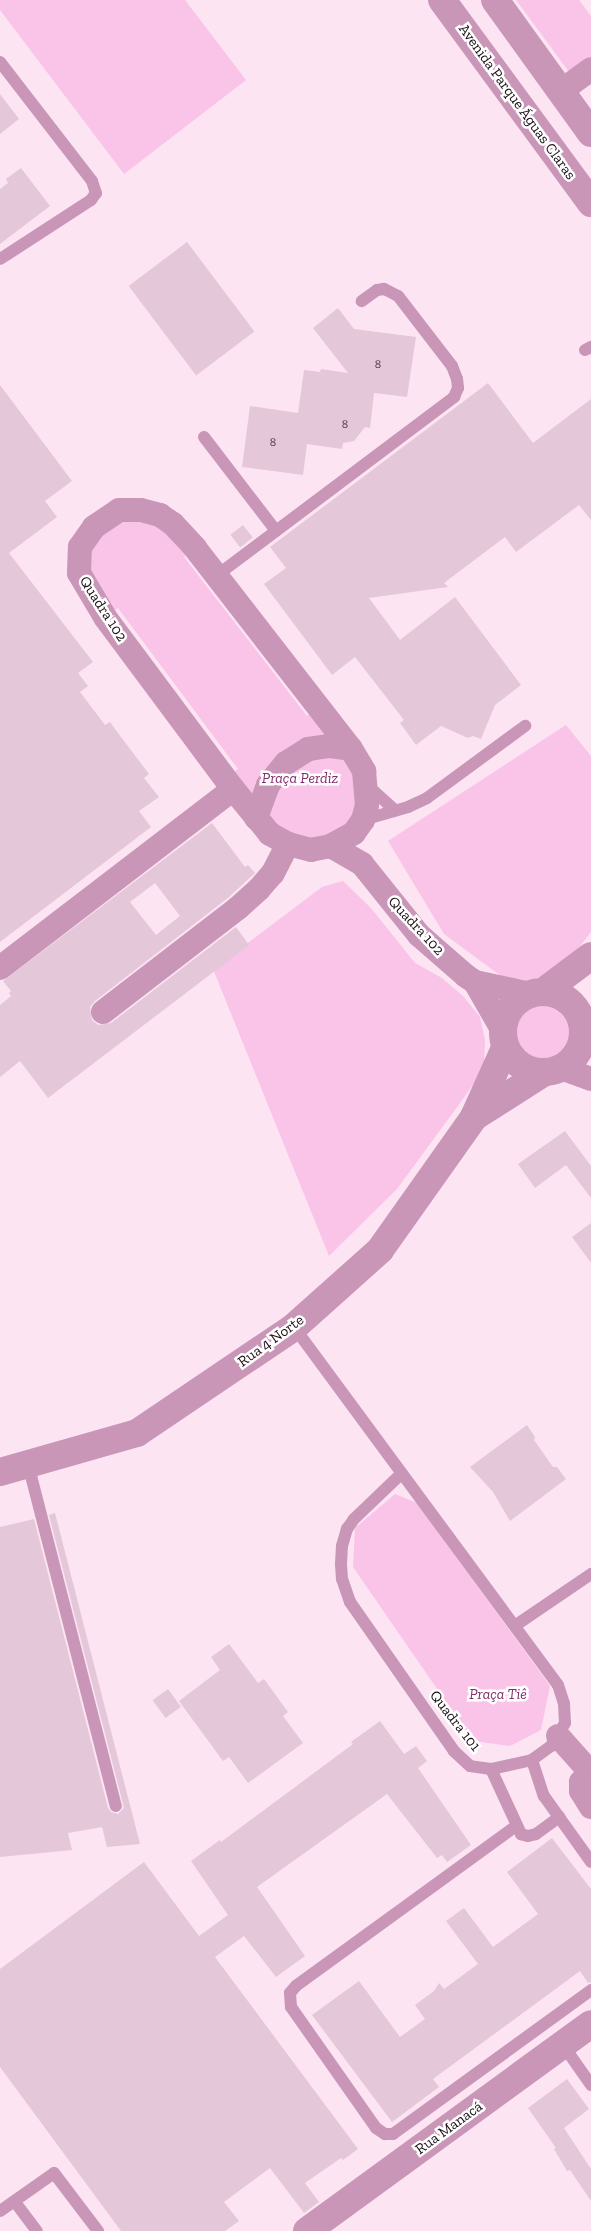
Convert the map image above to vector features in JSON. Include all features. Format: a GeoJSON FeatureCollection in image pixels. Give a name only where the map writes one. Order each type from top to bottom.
{"type":"FeatureCollection","features":[{"type":"Feature","properties":{"kind":"street"},"geometry":{"type":"LineString","coordinates":[[495,0],[591,133]]}},
{"type":"Feature","properties":{"kind":"street","name":"Avenida Parque Águas Claras"},"geometry":{"type":"LineString","coordinates":[[444,1],[591,203]]}},
{"type":"Feature","properties":{"kind":"street"},"geometry":{"type":"LineString","coordinates":[[561,91],[591,69]]}},
{"type":"Feature","properties":{"kind":"street","name":"Quadra 102"},"geometry":{"type":"LineString","coordinates":[[358,826],[331,846],[311,850],[288,844],[270,834],[233,789],[100,610],[79,574],[80,547],[94,527],[120,510],[142,510],[160,515],[173,524],[216,576],[351,749],[364,771],[367,805],[358,826],[362,864]]}},
{"type":"Feature","properties":{"kind":"street"},"geometry":{"type":"LineString","coordinates":[[256,818],[268,785],[286,763],[308,749],[330,746],[351,749]]}},
{"type":"Feature","properties":{"kind":"street"},"geometry":{"type":"LineString","coordinates":[[0,968],[233,789]]}},
{"type":"Feature","properties":{"kind":"street"},"geometry":{"type":"LineString","coordinates":[[103,1012],[238,908],[259,889],[273,873],[288,844]]}},
{"type":"Feature","properties":{"kind":"street","name":"Quadra 102"},"geometry":{"type":"LineString","coordinates":[[331,846],[362,864],[419,934],[475,982],[504,1040]]}},
{"type":"Feature","properties":{"kind":"street"},"geometry":{"type":"LineString","coordinates":[[591,956],[537,993],[519,999],[505,1019],[504,1040],[519,1065],[530,1071],[552,1070],[591,1079]]}},
{"type":"Feature","properties":{"kind":"street","name":"Quadra 102"},"geometry":{"type":"LineString","coordinates":[[475,982],[537,993]]}},
{"type":"Feature","properties":{"kind":"street"},"geometry":{"type":"LineString","coordinates":[[537,993],[555,994],[566,999],[575,1007],[585,1030]]}},
{"type":"Feature","properties":{"kind":"street"},"geometry":{"type":"LineString","coordinates":[[552,1070],[577,1054],[582,1043],[591,994]]}},
{"type":"Feature","properties":{"kind":"street","name":"Rua 4 Norte"},"geometry":{"type":"LineString","coordinates":[[0,1472],[137,1433],[294,1327],[380,1250],[474,1117],[504,1040]]}},
{"type":"Feature","properties":{"kind":"street","name":"Rua 4 Norte"},"geometry":{"type":"LineString","coordinates":[[474,1117],[552,1070]]}},
{"type":"Feature","properties":{"kind":"street"},"geometry":{"type":"LineString","coordinates":[[558,1736],[591,1773],[581,1782],[580,1791],[591,1807]]}},
{"type":"Feature","properties":{"kind":"street","name":"Rua Manacá"},"geometry":{"type":"LineString","coordinates":[[322,2224],[591,2024]]}},
{"type":"Feature","properties":{"kind":"lane"},"geometry":{"type":"LineString","coordinates":[[0,62],[92,181],[96,192],[91,200],[0,259]]}},
{"type":"Feature","properties":{"kind":"lane"},"geometry":{"type":"LineString","coordinates":[[216,576],[454,397],[458,388],[452,366],[398,296],[384,289],[377,290],[362,301]]}},
{"type":"Feature","properties":{"kind":"lane"},"geometry":{"type":"LineString","coordinates":[[204,437],[276,531]]}},
{"type":"Feature","properties":{"kind":"lane"},"geometry":{"type":"LineString","coordinates":[[358,826],[427,798],[525,726]]}},
{"type":"Feature","properties":{"kind":"lane"},"geometry":{"type":"LineString","coordinates":[[366,785],[395,810]]}},
{"type":"Feature","properties":{"kind":"lane","name":"Quadra 101"},"geometry":{"type":"LineString","coordinates":[[294,1327],[516,1625],[558,1685],[564,1704],[566,1723],[543,1754],[532,1760],[492,1769],[470,1766],[454,1751],[350,1602],[342,1579],[342,1546],[347,1529],[354,1519],[402,1473]]}},
{"type":"Feature","properties":{"kind":"lane"},"geometry":{"type":"LineString","coordinates":[[28,1464],[116,1806]]}},
{"type":"Feature","properties":{"kind":"lane"},"geometry":{"type":"LineString","coordinates":[[516,1625],[591,1574]]}},
{"type":"Feature","properties":{"kind":"lane"},"geometry":{"type":"LineString","coordinates":[[532,1760],[544,1796],[591,1862]]}},
{"type":"Feature","properties":{"kind":"lane"},"geometry":{"type":"LineString","coordinates":[[492,1769],[521,1834],[528,1836],[536,1834],[559,1817]]}},
{"type":"Feature","properties":{"kind":"lane"},"geometry":{"type":"LineString","coordinates":[[516,1826],[296,1986],[290,1993],[291,2007],[376,2128],[385,2134],[393,2134],[591,1990]]}},
{"type":"Feature","properties":{"kind":"lane"},"geometry":{"type":"LineString","coordinates":[[563,2045],[591,2085]]}},
{"type":"Feature","properties":{"kind":"lane"},"geometry":{"type":"LineString","coordinates":[[0,2211],[54,2173],[98,2231]]}},
{"type":"Feature","properties":{"kind":"lane"},"geometry":{"type":"LineString","coordinates":[[15,2202],[36,2231]]}},
{"type":"Feature","properties":{"kind":"green space"},"geometry":{"type":"Polygon","coordinates":[[[0,0],[185,0],[246,80],[124,174],[0,10],[0,0]]]}},
{"type":"Feature","properties":{"kind":"green space"},"geometry":{"type":"Polygon","coordinates":[[[516,0],[579,0],[591,16],[591,65],[575,80],[516,0]]]}},
{"type":"Feature","properties":{"kind":"green space","name":"Praça Perdiz"},"geometry":{"type":"Polygon","coordinates":[[[141,510],[195,548],[184,557],[307,716],[318,708],[364,771],[354,833],[288,844],[226,779],[238,769],[118,608],[105,617],[80,547],[141,510]]]}},
{"type":"Feature","properties":{"kind":"green space"},"geometry":{"type":"Polygon","coordinates":[[[566,725],[591,756],[591,932],[566,964],[531,981],[501,976],[444,934],[388,841],[566,725]]]}},
{"type":"Feature","properties":{"kind":"green space"},"geometry":{"type":"Polygon","coordinates":[[[343,881],[371,908],[415,963],[442,978],[463,996],[480,1017],[485,1040],[484,1069],[397,1189],[329,1256],[213,969],[322,887],[343,881]]]}},
{"type":"Feature","properties":{"kind":"green space"},"geometry":{"type":"Polygon","coordinates":[[[555,994],[566,999],[575,1007],[581,1018],[582,1043],[577,1055],[568,1064],[530,1071],[519,1065],[510,1056],[505,1019],[519,999],[555,994]]]}},
{"type":"Feature","properties":{"kind":"green space","name":"Praça Tiê"},"geometry":{"type":"Polygon","coordinates":[[[395,1494],[417,1503],[550,1686],[541,1730],[510,1746],[473,1741],[353,1567],[355,1528],[395,1494]]]}},
{"type":"Feature","properties":{"kind":"building"},"geometry":{"type":"Polygon","coordinates":[[[0,94],[19,119],[0,134],[0,94]]]}},
{"type":"Feature","properties":{"kind":"building"},"geometry":{"type":"Polygon","coordinates":[[[21,168],[50,206],[0,244],[0,189],[8,183],[6,179],[21,168]]]}},
{"type":"Feature","properties":{"kind":"building"},"geometry":{"type":"Polygon","coordinates":[[[187,242],[254,331],[196,375],[129,286],[187,242]]]}},
{"type":"Feature","properties":{"kind":"building"},"geometry":{"type":"Polygon","coordinates":[[[338,308],[354,329],[416,337],[407,397],[374,393],[370,428],[365,427],[354,441],[343,443],[342,449],[307,444],[303,475],[242,467],[250,406],[298,413],[304,370],[320,372],[321,369],[348,373],[313,328],[338,308]]]}},
{"type":"Feature","properties":{"kind":"building"},"geometry":{"type":"Polygon","coordinates":[[[488,383],[533,443],[591,399],[591,520],[579,505],[516,552],[505,537],[444,583],[448,587],[369,598],[400,640],[455,597],[521,685],[495,705],[481,739],[473,736],[468,738],[441,726],[416,745],[400,723],[404,720],[355,657],[332,675],[264,584],[286,568],[270,547],[488,383]]]}},
{"type":"Feature","properties":{"kind":"building"},"geometry":{"type":"Polygon","coordinates":[[[0,385],[72,481],[45,501],[57,517],[9,553],[93,662],[78,673],[88,686],[80,692],[105,725],[110,722],[149,774],[144,778],[159,797],[139,811],[151,827],[0,942],[0,385]]]}},
{"type":"Feature","properties":{"kind":"building"},"geometry":{"type":"Polygon","coordinates":[[[243,525],[253,538],[240,547],[230,535],[243,525]]]}},
{"type":"Feature","properties":{"kind":"building"},"geometry":{"type":"Polygon","coordinates":[[[212,823],[245,867],[248,865],[255,873],[229,897],[95,1001],[90,1007],[92,1020],[98,1025],[111,1023],[236,927],[249,945],[48,1098],[20,1061],[0,1077],[0,1005],[11,996],[9,993],[11,991],[3,981],[212,823]],[[155,883],[130,902],[156,935],[180,916],[155,883]]]}},
{"type":"Feature","properties":{"kind":"building"},"geometry":{"type":"Polygon","coordinates":[[[565,1131],[591,1166],[591,1198],[566,1165],[535,1188],[518,1164],[565,1131]]]}},
{"type":"Feature","properties":{"kind":"building"},"geometry":{"type":"Polygon","coordinates":[[[591,1223],[591,1263],[572,1237],[591,1223]]]}},
{"type":"Feature","properties":{"kind":"building"},"geometry":{"type":"Polygon","coordinates":[[[527,1425],[535,1437],[534,1440],[553,1467],[557,1467],[566,1479],[510,1521],[493,1492],[470,1467],[527,1425]]]}},
{"type":"Feature","properties":{"kind":"building"},"geometry":{"type":"Polygon","coordinates":[[[55,1513],[140,1844],[107,1847],[102,1827],[68,1833],[72,1850],[0,1857],[0,1527],[34,1519],[108,1808],[111,1812],[118,1814],[124,1808],[49,1515],[55,1513]]]}},
{"type":"Feature","properties":{"kind":"building"},"geometry":{"type":"Polygon","coordinates":[[[229,1644],[258,1683],[264,1679],[288,1712],[283,1716],[303,1743],[248,1783],[229,1757],[223,1761],[179,1701],[220,1670],[211,1657],[229,1644]]]}},
{"type":"Feature","properties":{"kind":"building"},"geometry":{"type":"Polygon","coordinates":[[[168,1689],[181,1707],[166,1718],[153,1700],[168,1689]]]}},
{"type":"Feature","properties":{"kind":"building"},"geometry":{"type":"Polygon","coordinates":[[[380,1721],[404,1754],[416,1746],[427,1761],[418,1768],[471,1845],[447,1862],[442,1855],[437,1858],[387,1794],[257,1887],[305,1956],[276,1977],[244,1936],[215,1957],[358,2149],[343,2160],[341,2158],[305,2183],[319,2202],[304,2213],[270,2168],[224,2202],[239,2221],[225,2231],[121,2231],[0,2067],[0,1969],[144,1862],[199,1936],[228,1915],[191,1861],[220,1840],[221,1842],[353,1744],[351,1742],[380,1721]]]}},
{"type":"Feature","properties":{"kind":"building"},"geometry":{"type":"Polygon","coordinates":[[[552,1838],[591,1889],[591,1982],[588,1983],[580,1971],[433,2079],[439,2087],[392,2122],[312,2015],[359,1981],[400,2037],[425,2019],[415,2005],[434,1991],[439,1983],[444,1989],[478,1964],[446,1921],[464,1908],[493,1947],[538,1914],[507,1872],[552,1838]]]}},
{"type":"Feature","properties":{"kind":"building"},"geometry":{"type":"Polygon","coordinates":[[[567,2079],[589,2109],[564,2128],[591,2169],[591,2201],[570,2170],[567,2171],[554,2149],[556,2148],[528,2108],[567,2079]]]}}]}
